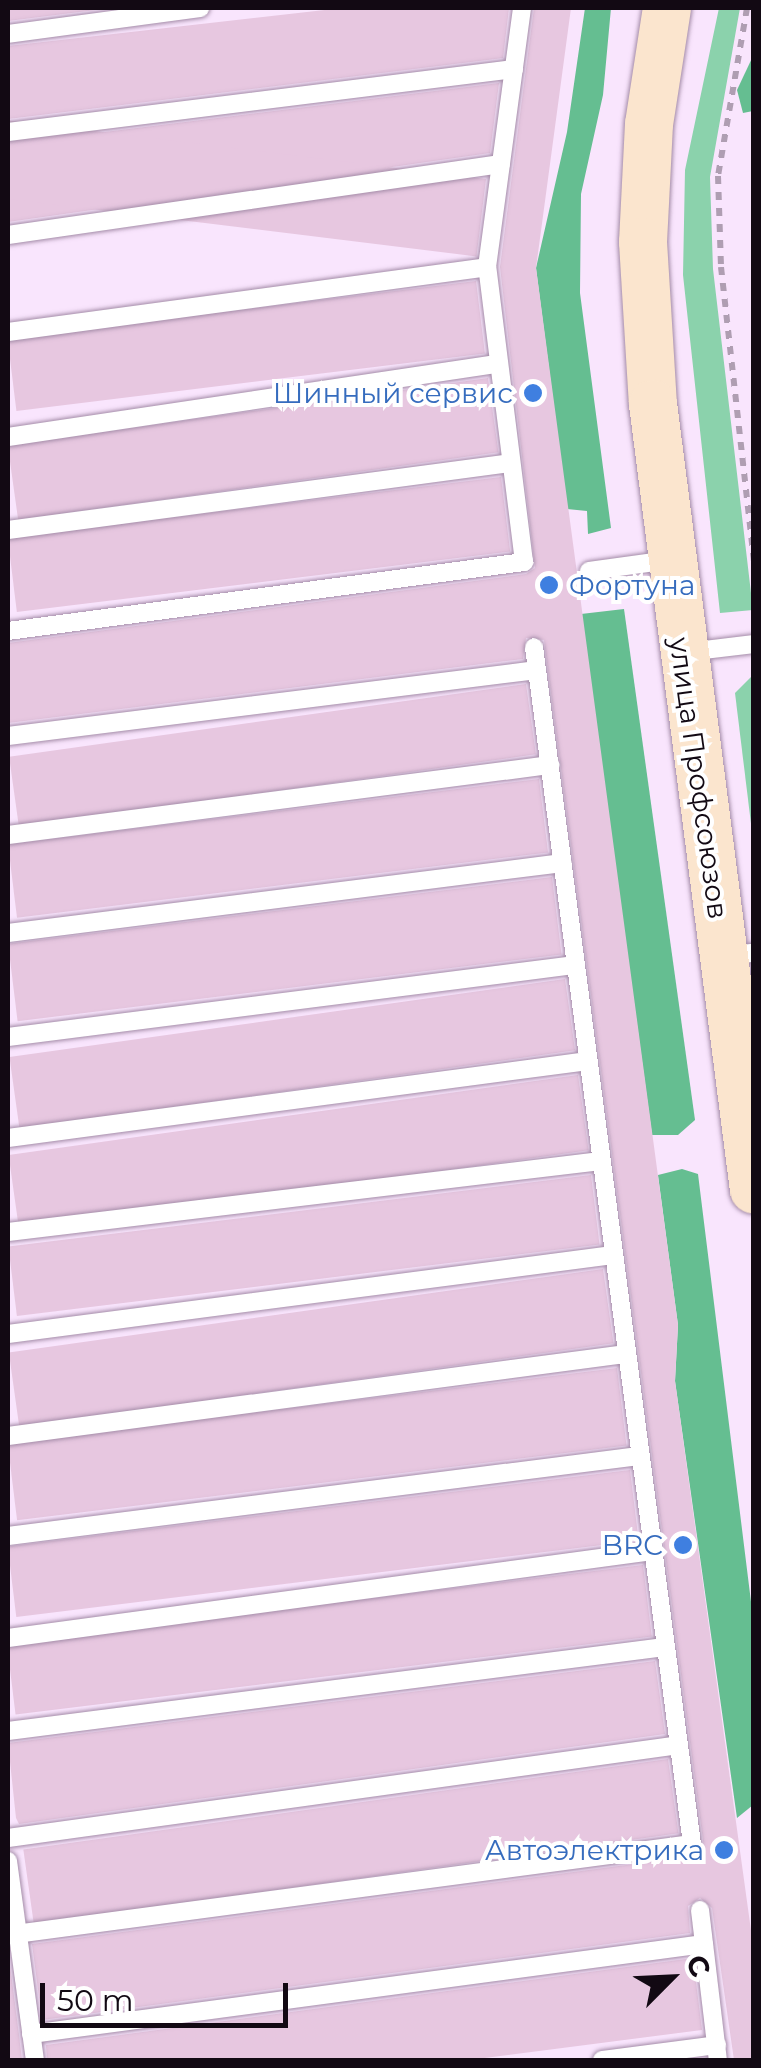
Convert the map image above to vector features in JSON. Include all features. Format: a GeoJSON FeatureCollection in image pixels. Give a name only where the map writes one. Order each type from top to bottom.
{"type":"FeatureCollection","features":[{"type":"Feature","properties":{"kind":"main road","name":"улица Профсоюзов"},"geometry":{"type":"LineString","coordinates":[[667,8],[649,124],[644,242],[669,560],[682,653],[738,954],[754,1190]]}},
{"type":"Feature","properties":{"kind":"lane"},"geometry":{"type":"LineString","coordinates":[[8,34],[200,8]]}},
{"type":"Feature","properties":{"kind":"lane"},"geometry":{"type":"LineString","coordinates":[[8,631],[524,562],[486,267],[522,8]]}},
{"type":"Feature","properties":{"kind":"lane"},"geometry":{"type":"LineString","coordinates":[[8,132],[514,70]]}},
{"type":"Feature","properties":{"kind":"lane"},"geometry":{"type":"LineString","coordinates":[[8,235],[500,164]]}},
{"type":"Feature","properties":{"kind":"lane"},"geometry":{"type":"LineString","coordinates":[[8,332],[486,267]]}},
{"type":"Feature","properties":{"kind":"lane"},"geometry":{"type":"LineString","coordinates":[[8,436],[499,364]]}},
{"type":"Feature","properties":{"kind":"lane"},"geometry":{"type":"LineString","coordinates":[[8,530],[511,463]]}},
{"type":"Feature","properties":{"kind":"lane"},"geometry":{"type":"LineString","coordinates":[[589,571],[669,560]]}},
{"type":"Feature","properties":{"kind":"lane"},"geometry":{"type":"LineString","coordinates":[[682,653],[754,644]]}},
{"type":"Feature","properties":{"kind":"lane"},"geometry":{"type":"LineString","coordinates":[[12,1934],[692,1844],[534,647]]}},
{"type":"Feature","properties":{"kind":"lane"},"geometry":{"type":"LineString","coordinates":[[8,736],[537,670]]}},
{"type":"Feature","properties":{"kind":"lane"},"geometry":{"type":"LineString","coordinates":[[8,834],[550,764]]}},
{"type":"Feature","properties":{"kind":"lane"},"geometry":{"type":"LineString","coordinates":[[8,934],[562,863]]}},
{"type":"Feature","properties":{"kind":"lane"},"geometry":{"type":"LineString","coordinates":[[8,1037],[575,965]]}},
{"type":"Feature","properties":{"kind":"lane"},"geometry":{"type":"LineString","coordinates":[[8,1138],[588,1061]]}},
{"type":"Feature","properties":{"kind":"lane"},"geometry":{"type":"LineString","coordinates":[[8,1232],[600,1160]]}},
{"type":"Feature","properties":{"kind":"lane"},"geometry":{"type":"LineString","coordinates":[[8,1334],[612,1256]]}},
{"type":"Feature","properties":{"kind":"lane"},"geometry":{"type":"LineString","coordinates":[[8,1436],[625,1354]]}},
{"type":"Feature","properties":{"kind":"lane"},"geometry":{"type":"LineString","coordinates":[[8,1536],[639,1456]]}},
{"type":"Feature","properties":{"kind":"lane"},"geometry":{"type":"LineString","coordinates":[[8,1638],[652,1551]]}},
{"type":"Feature","properties":{"kind":"lane"},"geometry":{"type":"LineString","coordinates":[[8,1731],[665,1647]]}},
{"type":"Feature","properties":{"kind":"lane"},"geometry":{"type":"LineString","coordinates":[[8,1838],[678,1746]]}},
{"type":"Feature","properties":{"kind":"lane"},"geometry":{"type":"LineString","coordinates":[[8,1861],[12,1934],[35,2060]]}},
{"type":"Feature","properties":{"kind":"lane"},"geometry":{"type":"LineString","coordinates":[[602,2060],[718,2053],[700,1910]]}},
{"type":"Feature","properties":{"kind":"lane"},"geometry":{"type":"LineString","coordinates":[[31,2034],[704,1944]]}},
{"type":"Feature","properties":{"kind":"path"},"geometry":{"type":"LineString","coordinates":[[747,8],[718,176],[721,267],[754,562]]}},
{"type":"Feature","properties":{"kind":"green space"},"geometry":{"type":"Polygon","coordinates":[[[585,8],[611,8],[603,95],[581,194],[580,293],[611,528],[588,534],[587,511],[567,509],[536,268],[567,132],[585,8]]]}},
{"type":"Feature","properties":{"kind":"green space"},"geometry":{"type":"Polygon","coordinates":[[[719,8],[740,8],[710,177],[713,269],[753,610],[720,613],[683,275],[685,170],[719,8]]]}},
{"type":"Feature","properties":{"kind":"green space"},"geometry":{"type":"Polygon","coordinates":[[[753,56],[753,111],[743,113],[737,90],[753,56]]]}},
{"type":"Feature","properties":{"kind":"green space"},"geometry":{"type":"Polygon","coordinates":[[[624,609],[695,1120],[678,1135],[652,1135],[581,614],[624,609]]]}},
{"type":"Feature","properties":{"kind":"green space"},"geometry":{"type":"Polygon","coordinates":[[[753,675],[753,840],[735,693],[753,675]]]}},
{"type":"Feature","properties":{"kind":"green space"},"geometry":{"type":"Polygon","coordinates":[[[682,1169],[698,1174],[754,1626],[753,1805],[737,1818],[675,1381],[678,1325],[658,1175],[682,1169]]]}},
{"type":"Feature","properties":{"kind":"building"},"geometry":{"type":"Polygon","coordinates":[[[8,8],[111,8],[8,21],[8,8]]]}},
{"type":"Feature","properties":{"kind":"building"},"geometry":{"type":"Polygon","coordinates":[[[342,8],[509,8],[503,58],[8,119],[8,46],[342,8]]]}},
{"type":"Feature","properties":{"kind":"building"},"geometry":{"type":"Polygon","coordinates":[[[534,8],[571,8],[536,268],[678,1325],[675,1381],[754,1952],[754,2060],[734,2060],[712,1908],[700,1898],[688,1906],[690,1933],[42,2020],[32,1944],[694,1856],[704,1848],[544,640],[526,638],[523,659],[8,723],[8,643],[526,574],[535,568],[500,267],[534,8]]]}},
{"type":"Feature","properties":{"kind":"building"},"geometry":{"type":"Polygon","coordinates":[[[499,83],[490,153],[8,222],[8,144],[499,83]]]}},
{"type":"Feature","properties":{"kind":"building"},"geometry":{"type":"Polygon","coordinates":[[[8,120],[486,179],[476,256],[8,199],[8,120]]]}},
{"type":"Feature","properties":{"kind":"building"},"geometry":{"type":"Polygon","coordinates":[[[476,281],[485,353],[16,411],[8,338],[476,281]]]}},
{"type":"Feature","properties":{"kind":"building"},"geometry":{"type":"Polygon","coordinates":[[[488,378],[498,452],[18,520],[8,445],[488,378]]]}},
{"type":"Feature","properties":{"kind":"building"},"geometry":{"type":"Polygon","coordinates":[[[501,477],[510,551],[17,612],[8,538],[501,477]]]}},
{"type":"Feature","properties":{"kind":"building"},"geometry":{"type":"Polygon","coordinates":[[[526,684],[536,754],[19,827],[9,757],[526,684]]]}},
{"type":"Feature","properties":{"kind":"building"},"geometry":{"type":"Polygon","coordinates":[[[539,779],[548,852],[17,918],[8,844],[539,779]]]}},
{"type":"Feature","properties":{"kind":"building"},"geometry":{"type":"Polygon","coordinates":[[[552,877],[562,954],[18,1021],[8,944],[552,877]]]}},
{"type":"Feature","properties":{"kind":"building"},"geometry":{"type":"Polygon","coordinates":[[[565,979],[575,1050],[19,1128],[9,1057],[565,979]]]}},
{"type":"Feature","properties":{"kind":"building"},"geometry":{"type":"Polygon","coordinates":[[[578,1075],[589,1150],[19,1230],[9,1155],[578,1075]]]}},
{"type":"Feature","properties":{"kind":"building"},"geometry":{"type":"Polygon","coordinates":[[[591,1175],[600,1244],[17,1316],[8,1247],[591,1175]]]}},
{"type":"Feature","properties":{"kind":"building"},"geometry":{"type":"Polygon","coordinates":[[[603,1269],[613,1343],[19,1427],[9,1353],[603,1269]]]}},
{"type":"Feature","properties":{"kind":"building"},"geometry":{"type":"Polygon","coordinates":[[[617,1368],[627,1445],[17,1520],[8,1443],[617,1368]]]}},
{"type":"Feature","properties":{"kind":"building"},"geometry":{"type":"Polygon","coordinates":[[[630,1470],[639,1540],[16,1617],[8,1546],[630,1470]]]}},
{"type":"Feature","properties":{"kind":"building"},"geometry":{"type":"Polygon","coordinates":[[[643,1565],[652,1636],[16,1715],[8,1643],[643,1565]]]}},
{"type":"Feature","properties":{"kind":"building"},"geometry":{"type":"Polygon","coordinates":[[[655,1661],[665,1734],[19,1824],[16,1818],[8,1743],[655,1661]]]}},
{"type":"Feature","properties":{"kind":"building"},"geometry":{"type":"Polygon","coordinates":[[[668,1759],[678,1833],[34,1924],[23,1850],[668,1759]]]}},
{"type":"Feature","properties":{"kind":"building"},"geometry":{"type":"Polygon","coordinates":[[[8,1950],[19,2035],[22,2060],[8,2060],[8,1950]]]}},
{"type":"Feature","properties":{"kind":"building"},"geometry":{"type":"Polygon","coordinates":[[[693,1958],[702,2030],[469,2060],[47,2060],[46,2045],[693,1958]]]}},
{"type":"Feature","properties":{"kind":"place","name":"Шинный сервис"},"geometry":{"type":"Point","coordinates":[533,393]}},
{"type":"Feature","properties":{"kind":"place","name":"Фортуна"},"geometry":{"type":"Point","coordinates":[549,585]}},
{"type":"Feature","properties":{"kind":"place","name":"BRC"},"geometry":{"type":"Point","coordinates":[683,1545]}},
{"type":"Feature","properties":{"kind":"place","name":"Автоэлектрика"},"geometry":{"type":"Point","coordinates":[724,1850]}}]}
